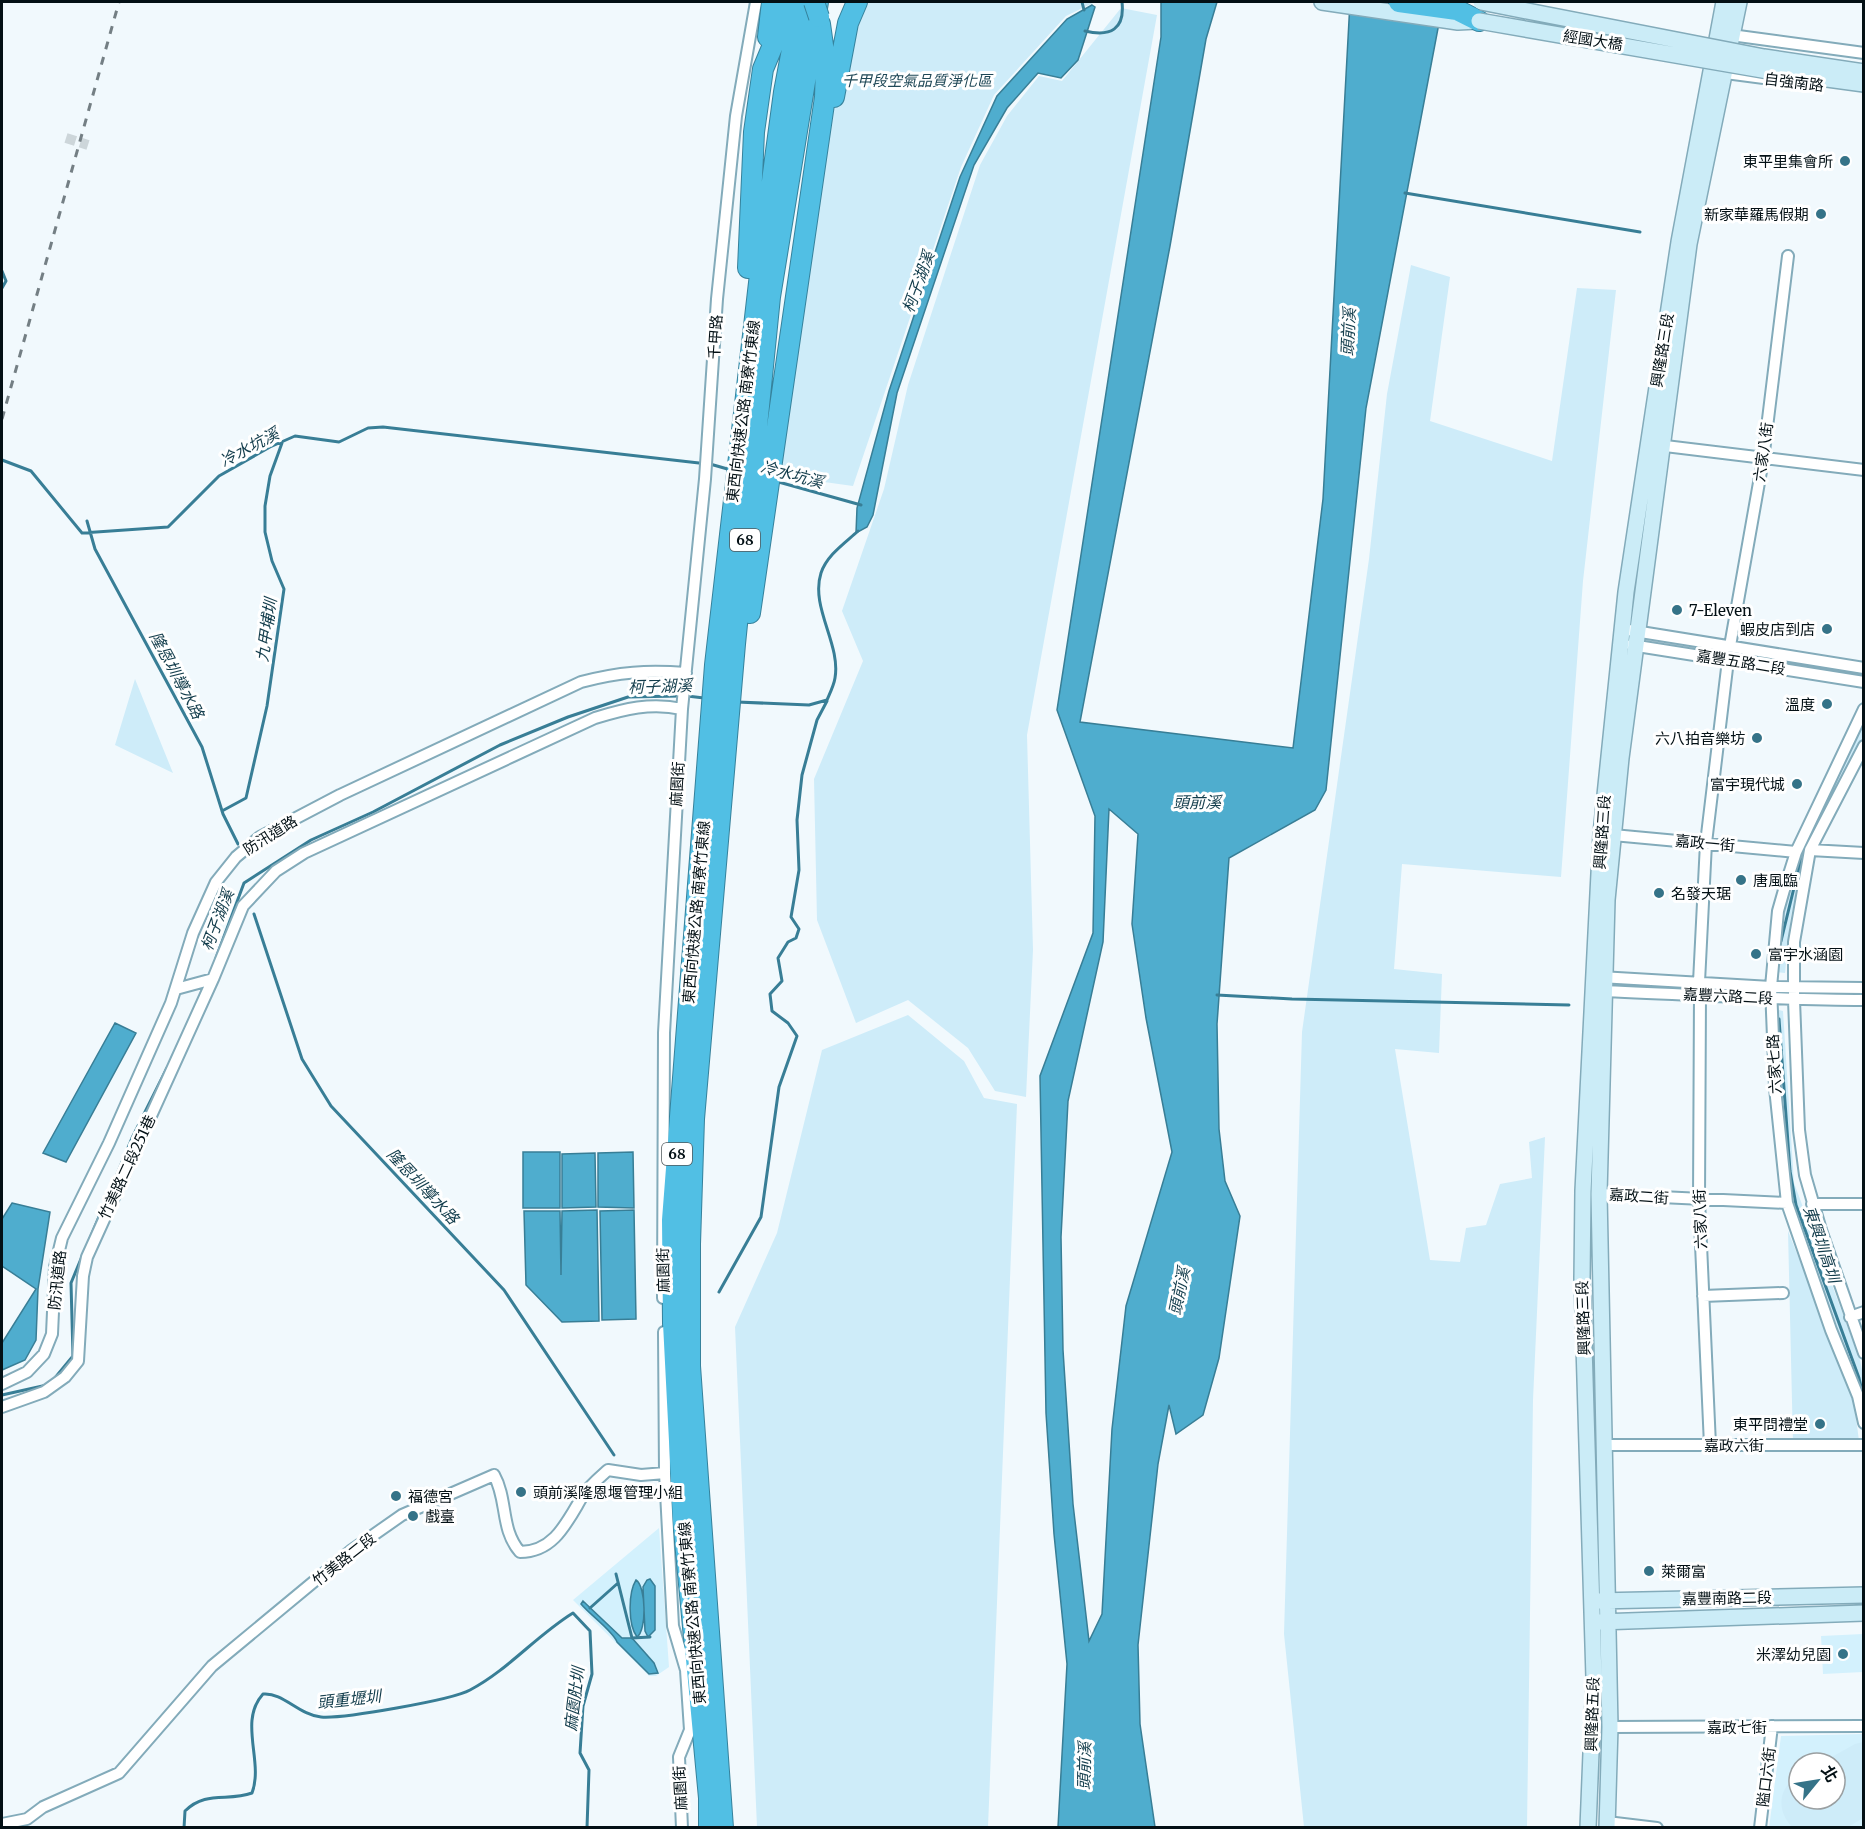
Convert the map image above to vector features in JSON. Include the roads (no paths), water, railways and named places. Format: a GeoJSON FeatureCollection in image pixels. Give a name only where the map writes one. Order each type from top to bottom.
{"type":"FeatureCollection","features":[{"type":"Feature","properties":{"kind":"highway"},"geometry":{"type":"LineString","coordinates":[[731,510],[732,428],[748,265],[754,132],[772,2]]}},
{"type":"Feature","properties":{"kind":"highway"},"geometry":{"type":"LineString","coordinates":[[763,69],[791,2]]}},
{"type":"Feature","properties":{"kind":"highway","name":"東西向快速公路 南寮竹東線"},"geometry":{"type":"LineString","coordinates":[[709,1827],[716,1797],[690,1366],[690,1245],[694,1119],[764,296],[784,92],[801,2]]}},
{"type":"Feature","properties":{"kind":"highway"},"geometry":{"type":"LineString","coordinates":[[722,784],[736,710],[825,97],[824,41],[816,2]]}},
{"type":"Feature","properties":{"kind":"highway","name":"東西向快速公路 南寮竹東線"},"geometry":{"type":"LineString","coordinates":[[723,1827],[716,1797],[683,1520],[673,1323],[672,1220],[715,665],[731,510],[764,296],[816,2]]}},
{"type":"Feature","properties":{"kind":"highway"},"geometry":{"type":"LineString","coordinates":[[811,199],[823,156],[848,23],[857,2]]}},
{"type":"Feature","properties":{"kind":"highway"},"geometry":{"type":"LineString","coordinates":[[1398,2],[1457,10],[1479,21]]}},
{"type":"Feature","properties":{"kind":"street","name":"千甲路"},"geometry":{"type":"LineString","coordinates":[[682,709],[732,150],[756,2]]}},
{"type":"Feature","properties":{"kind":"street","name":"經國大橋"},"geometry":{"type":"LineString","coordinates":[[1322,2],[1458,22],[1479,21],[1863,84]]}},
{"type":"Feature","properties":{"kind":"street","name":"經國大橋"},"geometry":{"type":"LineString","coordinates":[[1482,2],[1764,57],[1863,72]]}},
{"type":"Feature","properties":{"kind":"street"},"geometry":{"type":"LineString","coordinates":[[1717,72],[1724,2]]}},
{"type":"Feature","properties":{"kind":"street"},"geometry":{"type":"LineString","coordinates":[[1717,72],[1731,35],[1739,2]]}},
{"type":"Feature","properties":{"kind":"street"},"geometry":{"type":"LineString","coordinates":[[1731,35],[1863,52]]}},
{"type":"Feature","properties":{"kind":"street"},"geometry":{"type":"LineString","coordinates":[[1746,76],[1749,38]]}},
{"type":"Feature","properties":{"kind":"street","name":"自強南路"},"geometry":{"type":"LineString","coordinates":[[1717,72],[1863,91]]}},
{"type":"Feature","properties":{"kind":"street","name":"興隆路三段"},"geometry":{"type":"LineString","coordinates":[[1591,1600],[1582,1279],[1583,1191],[1598,984],[1613,835],[1638,639],[1654,445],[1679,242],[1717,72]]}},
{"type":"Feature","properties":{"kind":"street","name":"六家八街"},"geometry":{"type":"LineString","coordinates":[[1730,646],[1763,460],[1788,256]]}},
{"type":"Feature","properties":{"kind":"street"},"geometry":{"type":"LineString","coordinates":[[1654,445],[1763,460],[1863,470]]}},
{"type":"Feature","properties":{"kind":"street","name":"興隆路三段"},"geometry":{"type":"LineString","coordinates":[[1607,1601],[1599,1194],[1598,984],[1601,834],[1620,636],[1654,445]]}},
{"type":"Feature","properties":{"kind":"street","name":"嘉豐五路二段"},"geometry":{"type":"LineString","coordinates":[[1620,636],[1728,660],[1863,682]]}},
{"type":"Feature","properties":{"kind":"street","name":"嘉豐五路二段"},"geometry":{"type":"LineString","coordinates":[[1638,639],[1730,646],[1863,668]]}},
{"type":"Feature","properties":{"kind":"street","name":"六家八街"},"geometry":{"type":"LineString","coordinates":[[1710,1445],[1699,1200],[1700,988],[1706,843],[1728,660]]}},
{"type":"Feature","properties":{"kind":"street","name":"防汛道路"},"geometry":{"type":"LineString","coordinates":[[2,1384],[27,1372],[44,1353],[52,1334],[56,1267],[62,1238],[109,1143],[176,989],[193,933],[216,882],[236,857],[260,837],[340,795],[581,682],[617,673],[648,670],[686,673]]}},
{"type":"Feature","properties":{"kind":"street","name":"竹美路二段251巷"},"geometry":{"type":"LineString","coordinates":[[2,1407],[44,1392],[65,1377],[78,1361],[83,1276],[87,1257],[213,979],[243,906],[276,871],[304,853],[562,731],[629,708],[662,705],[682,709]]}},
{"type":"Feature","properties":{"kind":"street","name":"麻園街"},"geometry":{"type":"LineString","coordinates":[[682,709],[663,1033],[662,1227],[665,1473],[673,1626],[686,1670],[690,1730],[679,1757],[682,1827]]}},
{"type":"Feature","properties":{"kind":"street","name":"六家七路"},"geometry":{"type":"LineString","coordinates":[[1863,709],[1797,852],[1778,911],[1771,992],[1775,1088],[1787,1203],[1831,1330],[1856,1389],[1863,1423]]}},
{"type":"Feature","properties":{"kind":"street","name":"六家七路"},"geometry":{"type":"LineString","coordinates":[[1863,746],[1809,850],[1795,933],[1794,1000],[1799,1130],[1805,1175],[1812,1204],[1863,1353]]}},
{"type":"Feature","properties":{"kind":"street","name":"嘉政一街"},"geometry":{"type":"LineString","coordinates":[[1613,835],[1797,852]]}},
{"type":"Feature","properties":{"kind":"street"},"geometry":{"type":"LineString","coordinates":[[1809,850],[1863,854]]}},
{"type":"Feature","properties":{"kind":"street"},"geometry":{"type":"LineString","coordinates":[[176,989],[213,979]]}},
{"type":"Feature","properties":{"kind":"street","name":"嘉豐六路二段"},"geometry":{"type":"LineString","coordinates":[[1598,984],[1771,992],[1795,987],[1863,988]]}},
{"type":"Feature","properties":{"kind":"street","name":"嘉豐六路二段"},"geometry":{"type":"LineString","coordinates":[[1771,992],[1794,1000],[1863,1000]]}},
{"type":"Feature","properties":{"kind":"street","name":"嘉政二街"},"geometry":{"type":"LineString","coordinates":[[1599,1194],[1787,1203]]}},
{"type":"Feature","properties":{"kind":"street"},"geometry":{"type":"LineString","coordinates":[[1812,1204],[1863,1204]]}},
{"type":"Feature","properties":{"kind":"street"},"geometry":{"type":"LineString","coordinates":[[1703,1296],[1783,1293]]}},
{"type":"Feature","properties":{"kind":"street"},"geometry":{"type":"LineString","coordinates":[[1850,1317],[1863,1312]]}},
{"type":"Feature","properties":{"kind":"street","name":"嘉政六街"},"geometry":{"type":"LineString","coordinates":[[1604,1445],[1863,1445]]}},
{"type":"Feature","properties":{"kind":"street","name":"竹美路二段"},"geometry":{"type":"LineString","coordinates":[[2,1824],[27,1819],[43,1807],[119,1773],[212,1666],[343,1557],[402,1515],[494,1476],[502,1490],[505,1527],[512,1543],[520,1552],[532,1552],[545,1547],[561,1532],[583,1496],[608,1470],[641,1475],[665,1473]]}},
{"type":"Feature","properties":{"kind":"street","name":"嘉豐南路二段"},"geometry":{"type":"LineString","coordinates":[[1591,1600],[1863,1595]]}},
{"type":"Feature","properties":{"kind":"street","name":"興隆路五段"},"geometry":{"type":"LineString","coordinates":[[1588,1827],[1594,1678],[1591,1600]]}},
{"type":"Feature","properties":{"kind":"street","name":"興隆路五段"},"geometry":{"type":"LineString","coordinates":[[1607,1601],[1610,1727],[1607,1825]]}},
{"type":"Feature","properties":{"kind":"street","name":"嘉豐南路二段"},"geometry":{"type":"LineString","coordinates":[[1593,1622],[1863,1613]]}},
{"type":"Feature","properties":{"kind":"street","name":"隘口六街"},"geometry":{"type":"LineString","coordinates":[[1760,1827],[1772,1726]]}},
{"type":"Feature","properties":{"kind":"street","name":"嘉政七街"},"geometry":{"type":"LineString","coordinates":[[1610,1727],[1863,1726]]}},
{"type":"Feature","properties":{"kind":"street"},"geometry":{"type":"LineString","coordinates":[[1607,1825],[1657,1827]]}},
{"type":"Feature","properties":{"kind":"water","name":"頭前溪"},"geometry":{"type":"Polygon","coordinates":[[[1161,2],[1217,2],[1206,39],[1170,246],[1080,722],[1293,748],[1323,499],[1350,2],[1443,2],[1366,408],[1326,790],[1315,810],[1229,858],[1217,1024],[1219,1129],[1225,1181],[1240,1216],[1219,1358],[1203,1415],[1176,1434],[1169,1405],[1158,1464],[1138,1645],[1140,1724],[1155,1827],[1058,1827],[1067,1664],[1054,1534],[1046,1413],[1040,1076],[1093,933],[1095,816],[1057,710],[1161,37],[1161,2]],[[1109,809],[1103,942],[1068,1101],[1061,1237],[1063,1350],[1073,1504],[1089,1641],[1102,1614],[1112,1429],[1126,1306],[1172,1152],[1146,1018],[1132,924],[1138,834],[1109,809]]]}},
{"type":"Feature","properties":{"kind":"water"},"geometry":{"type":"Polygon","coordinates":[[[1092,5],[1095,7],[1078,60],[1061,78],[1038,73],[1007,108],[974,165],[897,393],[873,515],[867,527],[856,533],[857,508],[889,391],[960,177],[997,96],[1067,19],[1092,5]]]}},
{"type":"Feature","properties":{"kind":"water"},"geometry":{"type":"Polygon","coordinates":[[[115,1023],[136,1033],[66,1162],[43,1153],[115,1023]]]}},
{"type":"Feature","properties":{"kind":"water"},"geometry":{"type":"Polygon","coordinates":[[[523,1152],[560,1152],[560,1208],[523,1208],[523,1152]]]}},
{"type":"Feature","properties":{"kind":"water"},"geometry":{"type":"Polygon","coordinates":[[[633,1152],[634,1208],[598,1207],[598,1153],[633,1152]]]}},
{"type":"Feature","properties":{"kind":"water"},"geometry":{"type":"Polygon","coordinates":[[[595,1153],[596,1207],[562,1208],[562,1154],[595,1153]]]}},
{"type":"Feature","properties":{"kind":"water"},"geometry":{"type":"Polygon","coordinates":[[[12,1203],[50,1212],[38,1289],[36,1340],[25,1360],[2,1370],[2,1343],[36,1289],[2,1266],[2,1219],[12,1203]]]}},
{"type":"Feature","properties":{"kind":"water"},"geometry":{"type":"Polygon","coordinates":[[[597,1210],[599,1321],[562,1322],[526,1285],[524,1211],[560,1211],[561,1275],[562,1211],[597,1210]]]}},
{"type":"Feature","properties":{"kind":"water"},"geometry":{"type":"Polygon","coordinates":[[[634,1210],[636,1319],[602,1320],[600,1211],[634,1210]]]}},
{"type":"Feature","properties":{"kind":"water"},"geometry":{"type":"Polygon","coordinates":[[[650,1579],[655,1586],[655,1630],[648,1637],[645,1631],[643,1587],[650,1579]]]}},
{"type":"Feature","properties":{"kind":"water"},"geometry":{"type":"Polygon","coordinates":[[[636,1580],[642,1590],[644,1608],[642,1626],[637,1637],[632,1625],[630,1609],[636,1580]]]}},
{"type":"Feature","properties":{"kind":"water"},"geometry":{"type":"Polygon","coordinates":[[[583,1601],[622,1638],[632,1638],[654,1663],[658,1673],[649,1674],[581,1604],[583,1601]]]}},
{"type":"Feature","properties":{"kind":"waterway"},"geometry":{"type":"LineString","coordinates":[[1082,2],[1084,10]]}},
{"type":"Feature","properties":{"kind":"waterway","name":"柯子湖溪"},"geometry":{"type":"LineString","coordinates":[[1085,31],[1102,33],[1114,29],[1121,19],[1122,2]]}},
{"type":"Feature","properties":{"kind":"waterway"},"geometry":{"type":"LineString","coordinates":[[1405,193],[1640,232]]}},
{"type":"Feature","properties":{"kind":"waterway"},"geometry":{"type":"LineString","coordinates":[[2,271],[6,281],[2,288]]}},
{"type":"Feature","properties":{"kind":"waterway","name":"冷水坑溪"},"geometry":{"type":"LineString","coordinates":[[2,460],[31,471],[82,533],[168,527],[219,476],[270,447],[295,436],[339,442],[368,428],[383,427],[699,463]]}},
{"type":"Feature","properties":{"kind":"waterway","name":"九甲埔圳"},"geometry":{"type":"LineString","coordinates":[[222,811],[246,798],[267,706],[284,589],[272,561],[265,532],[265,506],[270,476],[282,443]]}},
{"type":"Feature","properties":{"kind":"waterway","name":"冷水坑溪"},"geometry":{"type":"LineString","coordinates":[[710,464],[731,470]]}},
{"type":"Feature","properties":{"kind":"waterway","name":"冷水坑溪"},"geometry":{"type":"LineString","coordinates":[[775,481],[861,505]]}},
{"type":"Feature","properties":{"kind":"waterway","name":"隆恩圳導水路"},"geometry":{"type":"LineString","coordinates":[[87,521],[95,549],[202,747],[223,814],[238,844]]}},
{"type":"Feature","properties":{"kind":"waterway","name":"柯子湖溪"},"geometry":{"type":"LineString","coordinates":[[737,702],[809,705],[827,700],[832,689],[836,665],[819,599],[821,573],[832,555],[858,531]]}},
{"type":"Feature","properties":{"kind":"waterway","name":"柯子湖溪"},"geometry":{"type":"LineString","coordinates":[[216,958],[244,883],[311,840],[373,812],[500,745],[568,717],[628,697],[680,696]]}},
{"type":"Feature","properties":{"kind":"waterway","name":"柯子湖溪"},"geometry":{"type":"LineString","coordinates":[[687,696],[704,698]]}},
{"type":"Feature","properties":{"kind":"waterway"},"geometry":{"type":"LineString","coordinates":[[719,1292],[761,1217],[779,1087],[797,1036],[788,1023],[772,1011],[770,994],[782,981],[778,958],[788,942],[796,938],[799,929],[791,917],[799,870],[797,820],[802,775],[817,720],[827,701]]}},
{"type":"Feature","properties":{"kind":"waterway","name":"東興圳高圳"},"geometry":{"type":"LineString","coordinates":[[1781,941],[1803,851],[1844,762]]}},
{"type":"Feature","properties":{"kind":"waterway","name":"隆恩圳導水路"},"geometry":{"type":"LineString","coordinates":[[254,914],[302,1059],[331,1106],[504,1290],[614,1455]]}},
{"type":"Feature","properties":{"kind":"waterway"},"geometry":{"type":"LineString","coordinates":[[1217,995],[1292,999],[1569,1005]]}},
{"type":"Feature","properties":{"kind":"waterway","name":"東興圳高圳"},"geometry":{"type":"LineString","coordinates":[[1779,1019],[1790,1171],[1796,1205],[1859,1378],[1863,1395]]}},
{"type":"Feature","properties":{"kind":"waterway","name":"柯子湖溪"},"geometry":{"type":"LineString","coordinates":[[88,1243],[132,1138],[167,1068]]}},
{"type":"Feature","properties":{"kind":"waterway","name":"柯子湖溪"},"geometry":{"type":"LineString","coordinates":[[54,1379],[73,1356],[71,1283],[83,1254]]}},
{"type":"Feature","properties":{"kind":"waterway","name":"柯子湖溪"},"geometry":{"type":"LineString","coordinates":[[2,1395],[47,1385]]}},
{"type":"Feature","properties":{"kind":"waterway"},"geometry":{"type":"LineString","coordinates":[[616,1574],[632,1638],[650,1637]]}},
{"type":"Feature","properties":{"kind":"waterway"},"geometry":{"type":"LineString","coordinates":[[590,1608],[618,1583]]}},
{"type":"Feature","properties":{"kind":"waterway","name":"頭重壢圳"},"geometry":{"type":"LineString","coordinates":[[184,1828],[185,1811],[193,1805],[209,1798],[234,1797],[252,1793],[255,1781],[252,1717],[263,1694],[277,1696],[305,1712],[321,1717],[373,1712],[442,1699],[470,1690],[484,1682],[573,1613],[590,1631],[592,1674],[583,1706],[580,1753],[589,1770],[587,1828]]}},
{"type":"Feature","properties":{"kind":"tunnel"},"geometry":{"type":"LineString","coordinates":[[66,138],[88,145]]}},
{"type":"Feature","properties":{"kind":"railway"},"geometry":{"type":"LineString","coordinates":[[2,419],[119,2]]}},
{"type":"Feature","properties":{"kind":"place","name":"東平里集會所"},"geometry":{"type":"Point","coordinates":[1845,161]}},
{"type":"Feature","properties":{"kind":"place","name":"新家華羅馬假期"},"geometry":{"type":"Point","coordinates":[1821,214]}},
{"type":"Feature","properties":{"kind":"place","name":"7-Eleven"},"geometry":{"type":"Point","coordinates":[1677,610]}},
{"type":"Feature","properties":{"kind":"place","name":"蝦皮店到店"},"geometry":{"type":"Point","coordinates":[1827,629]}},
{"type":"Feature","properties":{"kind":"place","name":"溫度"},"geometry":{"type":"Point","coordinates":[1827,704]}},
{"type":"Feature","properties":{"kind":"place","name":"六八拍音樂坊"},"geometry":{"type":"Point","coordinates":[1757,738]}},
{"type":"Feature","properties":{"kind":"place","name":"富宇現代城"},"geometry":{"type":"Point","coordinates":[1797,784]}},
{"type":"Feature","properties":{"kind":"place","name":"唐風臨"},"geometry":{"type":"Point","coordinates":[1741,880]}},
{"type":"Feature","properties":{"kind":"place","name":"名發天琚"},"geometry":{"type":"Point","coordinates":[1659,893]}},
{"type":"Feature","properties":{"kind":"place","name":"富宇水涵園"},"geometry":{"type":"Point","coordinates":[1756,954]}},
{"type":"Feature","properties":{"kind":"place","name":"東平問禮堂"},"geometry":{"type":"Point","coordinates":[1820,1424]}},
{"type":"Feature","properties":{"kind":"place","name":"頭前溪隆恩堰管理小組"},"geometry":{"type":"Point","coordinates":[521,1492]}},
{"type":"Feature","properties":{"kind":"place","name":"福德宮"},"geometry":{"type":"Point","coordinates":[396,1496]}},
{"type":"Feature","properties":{"kind":"place","name":"戲臺"},"geometry":{"type":"Point","coordinates":[413,1516]}},
{"type":"Feature","properties":{"kind":"place","name":"萊爾富"},"geometry":{"type":"Point","coordinates":[1649,1571]}},
{"type":"Feature","properties":{"kind":"place","name":"米澤幼兒園"},"geometry":{"type":"Point","coordinates":[1843,1654]}},
{"type":"Feature","properties":{"kind":"park label","name":"千甲段空氣品質淨化區"},"geometry":{"type":"Point","coordinates":[917,80]}},
{"type":"Feature","properties":{"kind":"water label","name":"麻園肚圳"},"geometry":{"type":"Point","coordinates":[574,1699]}}]}
